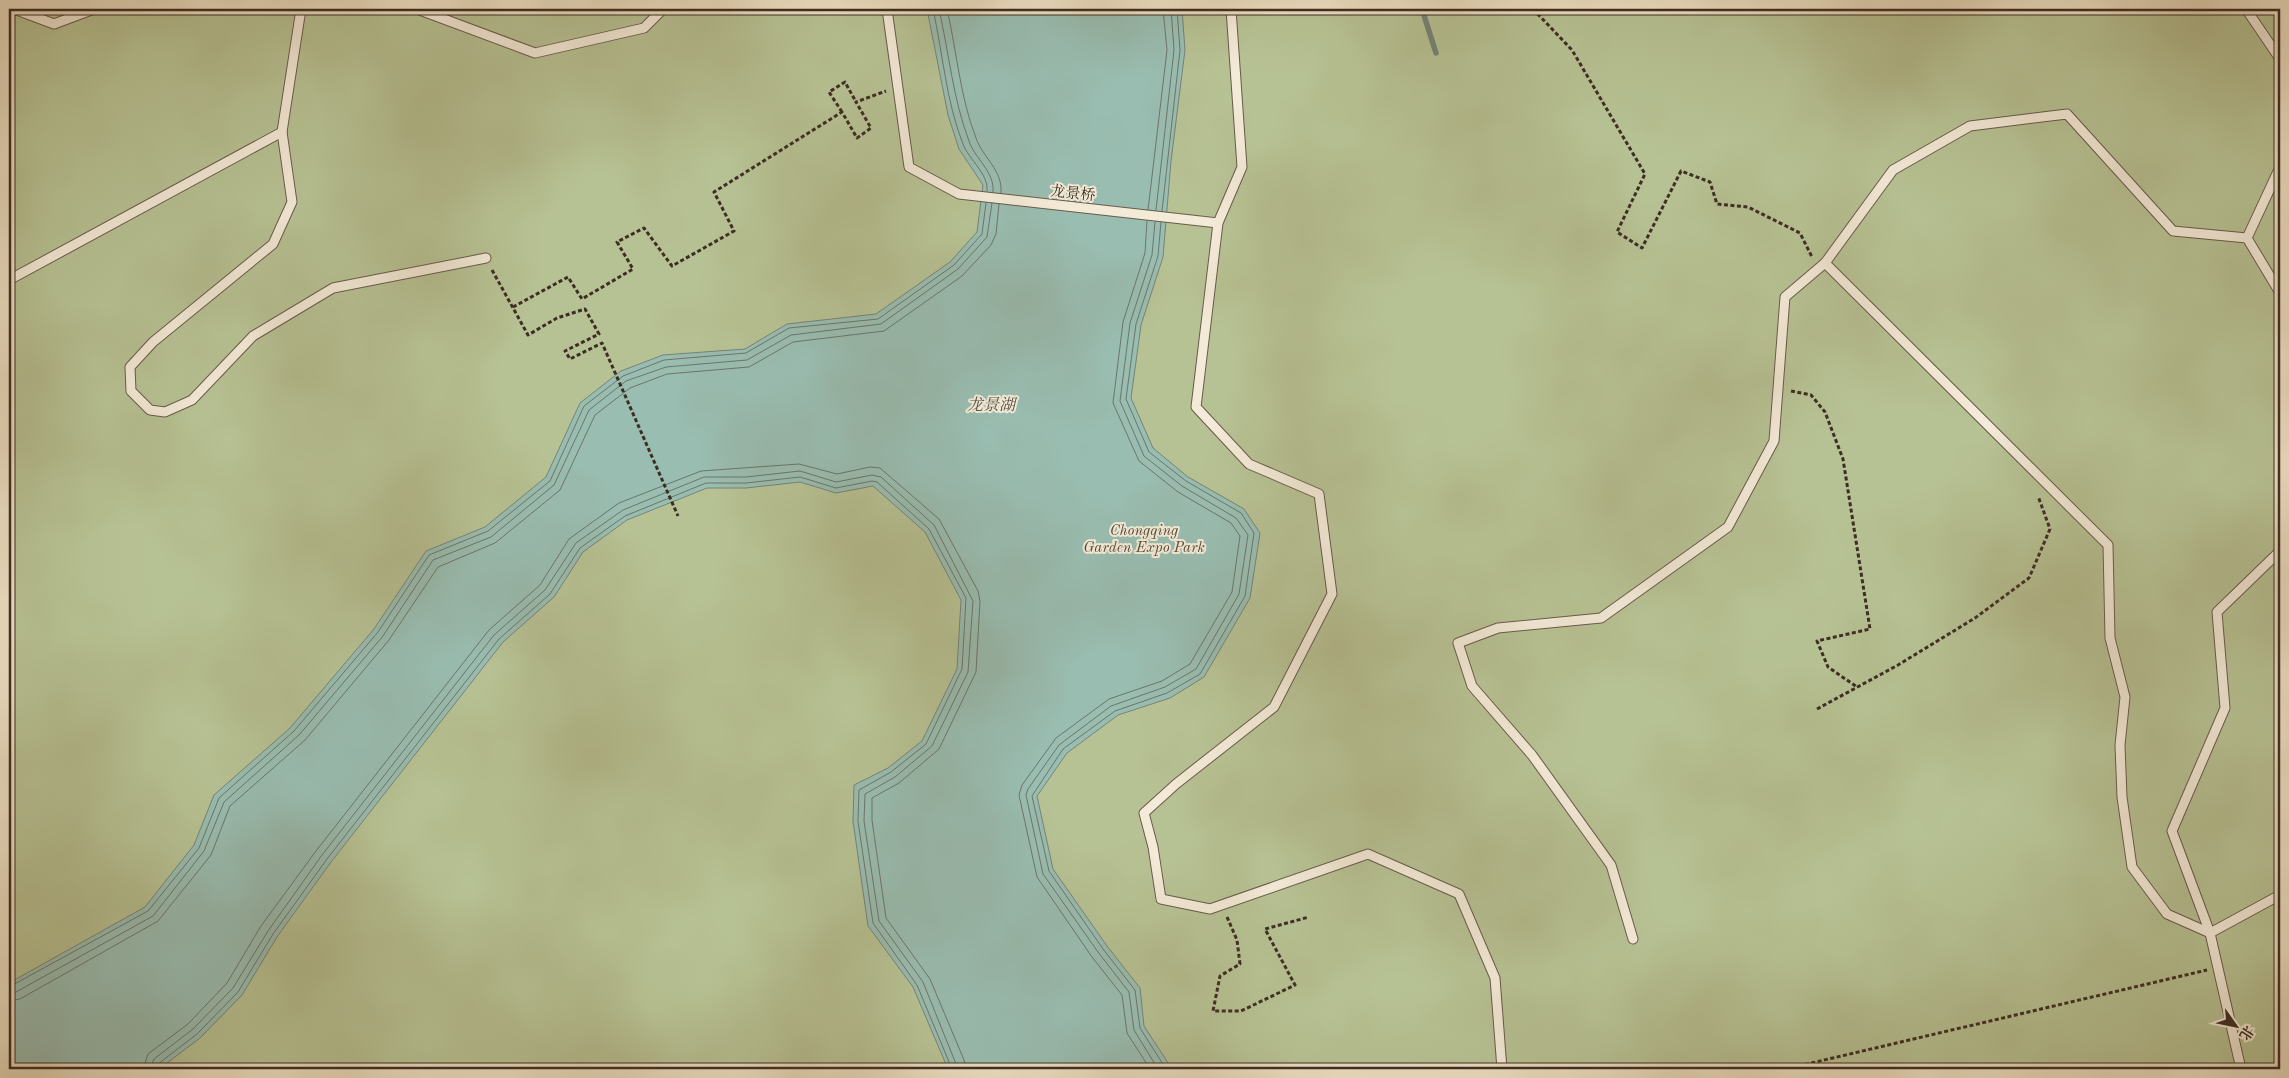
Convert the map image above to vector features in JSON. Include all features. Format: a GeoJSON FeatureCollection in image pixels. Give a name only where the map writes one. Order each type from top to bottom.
{"type":"FeatureCollection","features":[{"type":"Feature","properties":{"kind":"lane"},"geometry":{"type":"LineString","coordinates":[[14,9],[54,24],[94,9]]}},
{"type":"Feature","properties":{"kind":"lane"},"geometry":{"type":"LineString","coordinates":[[301,9],[282,132],[292,202],[274,244],[154,342],[130,367],[131,391],[150,410],[165,412],[192,400],[253,336],[333,288],[486,258]]}},
{"type":"Feature","properties":{"kind":"lane"},"geometry":{"type":"LineString","coordinates":[[417,9],[535,53],[644,28],[663,9]]}},
{"type":"Feature","properties":{"kind":"lane"},"geometry":{"type":"LineString","coordinates":[[887,9],[898,87]]}},
{"type":"Feature","properties":{"kind":"lane"},"geometry":{"type":"LineString","coordinates":[[1231,9],[1242,167],[1218,224],[1196,407],[1248,464],[1319,494],[1332,594],[1274,707],[1176,784],[1144,812],[1153,847],[1161,899],[1210,909],[1368,854],[1459,894],[1495,978],[1502,1069]]}},
{"type":"Feature","properties":{"kind":"lane"},"geometry":{"type":"LineString","coordinates":[[2246,9],[2280,59]]}},
{"type":"Feature","properties":{"kind":"lane","name":"龙景桥"},"geometry":{"type":"LineString","coordinates":[[898,87],[909,168],[959,194],[1218,224]]}},
{"type":"Feature","properties":{"kind":"lane"},"geometry":{"type":"LineString","coordinates":[[1633,938],[1611,865],[1532,755],[1472,686],[1458,643],[1498,628],[1601,618],[1728,527],[1774,441],[1785,297],[1822,266],[1893,170],[1970,126],[2067,114],[2173,231],[2247,238]]}},
{"type":"Feature","properties":{"kind":"lane"},"geometry":{"type":"LineString","coordinates":[[9,280],[282,132]]}},
{"type":"Feature","properties":{"kind":"lane"},"geometry":{"type":"LineString","coordinates":[[2247,238],[2280,167]]}},
{"type":"Feature","properties":{"kind":"lane"},"geometry":{"type":"LineString","coordinates":[[2247,238],[2280,293]]}},
{"type":"Feature","properties":{"kind":"lane"},"geometry":{"type":"LineString","coordinates":[[1822,266],[2037,473],[2108,545],[2110,638],[2125,697],[2120,745],[2122,797],[2132,867],[2167,914],[2210,933]]}},
{"type":"Feature","properties":{"kind":"lane"},"geometry":{"type":"LineString","coordinates":[[2241,1069],[2210,933],[2172,831],[2225,708],[2218,612],[2280,551]]}},
{"type":"Feature","properties":{"kind":"lane"},"geometry":{"type":"LineString","coordinates":[[2210,933],[2280,895]]}},
{"type":"Feature","properties":{"kind":"path"},"geometry":{"type":"LineString","coordinates":[[1533,9],[1572,50],[1645,174],[1617,232],[1642,248],[1681,171],[1710,182],[1717,204],[1748,207],[1800,233],[1822,266]]}},
{"type":"Feature","properties":{"kind":"path"},"geometry":{"type":"LineString","coordinates":[[845,82],[871,128],[857,138],[842,112],[828,92],[845,82]]}},
{"type":"Feature","properties":{"kind":"path"},"geometry":{"type":"LineString","coordinates":[[856,102],[898,87]]}},
{"type":"Feature","properties":{"kind":"path"},"geometry":{"type":"LineString","coordinates":[[513,307],[568,277],[582,299],[633,269],[617,242],[644,228],[672,266],[734,231],[714,192],[842,112]]}},
{"type":"Feature","properties":{"kind":"path"},"geometry":{"type":"LineString","coordinates":[[486,258],[528,335],[557,318],[585,309],[599,334],[565,351],[570,359],[602,342],[678,516]]}},
{"type":"Feature","properties":{"kind":"path"},"geometry":{"type":"LineString","coordinates":[[1778,389],[1812,395],[1825,412],[1844,459],[1870,629],[1817,641],[1828,667],[1857,687]]}},
{"type":"Feature","properties":{"kind":"path"},"geometry":{"type":"LineString","coordinates":[[1817,709],[1975,618],[2029,578],[2050,529],[2037,492],[2037,473]]}},
{"type":"Feature","properties":{"kind":"path"},"geometry":{"type":"LineString","coordinates":[[1222,905],[1237,940],[1240,964],[1220,976],[1213,1011],[1241,1011],[1295,985],[1265,928],[1309,917]]}},
{"type":"Feature","properties":{"kind":"path"},"geometry":{"type":"LineString","coordinates":[[1786,1069],[2218,967]]}},
{"type":"Feature","properties":{"kind":"green space","name":"Chongqing Garden Expo Park"},"geometry":{"type":"Polygon","coordinates":[[[9,9],[2280,9],[2280,1069],[9,1069],[9,9]]]}},
{"type":"Feature","properties":{"kind":"water","name":"龙景湖"},"geometry":{"type":"Polygon","coordinates":[[[927,9],[1182,9],[1185,50],[1171,161],[1163,257],[1141,325],[1131,398],[1153,448],[1188,477],[1244,509],[1260,533],[1250,598],[1204,677],[1170,698],[1118,715],[1067,753],[1037,796],[1053,869],[1107,946],[1140,988],[1144,1026],[1172,1069],[948,1069],[913,987],[868,926],[853,821],[854,785],[888,768],[922,741],[957,669],[961,600],[925,532],[873,486],[836,493],[800,482],[746,488],[707,488],[627,520],[583,552],[554,597],[503,642],[331,862],[277,937],[242,995],[200,1038],[159,1069],[9,1069],[9,983],[145,907],[194,845],[214,795],[290,728],[374,629],[426,551],[485,527],[546,477],[580,403],[621,371],[663,355],[745,349],[787,324],[876,314],[950,262],[977,232],[983,185],[959,149],[948,115],[927,9]]]}},
{"type":"Feature","properties":{"kind":"waterway"},"geometry":{"type":"LineString","coordinates":[[1422,9],[1436,53]]}}]}
